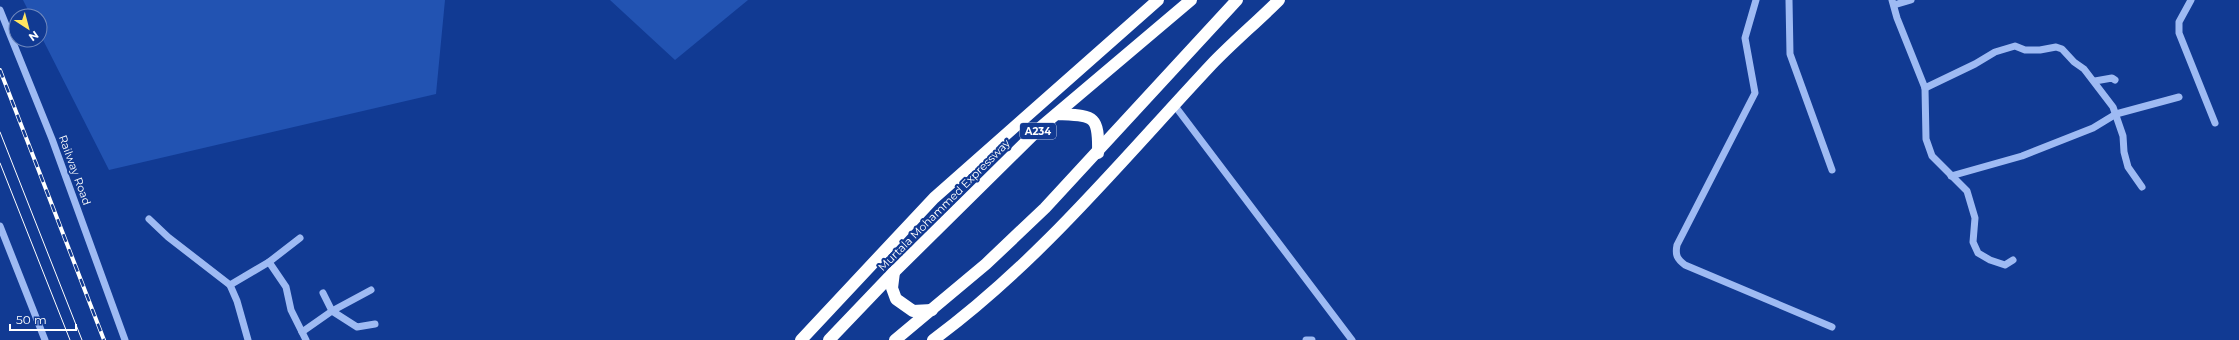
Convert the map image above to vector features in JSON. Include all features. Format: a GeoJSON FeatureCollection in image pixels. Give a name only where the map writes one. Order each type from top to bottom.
{"type":"FeatureCollection","features":[{"type":"Feature","properties":{"kind":"highway","name":"Murtala Mohammed Expressway"},"geometry":{"type":"LineString","coordinates":[[801,340],[939,193],[1158,0]]}},
{"type":"Feature","properties":{"kind":"highway","name":"Murtala Mohammed Expressway"},"geometry":{"type":"LineString","coordinates":[[829,340],[894,272],[1042,126],[1191,0]]}},
{"type":"Feature","properties":{"kind":"highway"},"geometry":{"type":"LineString","coordinates":[[894,340],[986,264],[1045,208],[1098,153],[1144,100],[1237,0]]}},
{"type":"Feature","properties":{"kind":"highway"},"geometry":{"type":"LineString","coordinates":[[933,340],[1023,263],[1072,216],[1175,106],[1212,64],[1279,0]]}},
{"type":"Feature","properties":{"kind":"highway"},"geometry":{"type":"LineString","coordinates":[[1057,114],[1085,115],[1092,119],[1098,128],[1098,153]]}},
{"type":"Feature","properties":{"kind":"highway"},"geometry":{"type":"LineString","coordinates":[[894,272],[892,288],[896,299],[913,311],[932,310]]}},
{"type":"Feature","properties":{"kind":"street"},"geometry":{"type":"LineString","coordinates":[[1756,0],[1745,38],[1754,93],[1678,245],[1676,253],[1678,260],[1685,266],[1832,327]]}},
{"type":"Feature","properties":{"kind":"street"},"geometry":{"type":"LineString","coordinates":[[1789,0],[1790,54],[1832,170]]}},
{"type":"Feature","properties":{"kind":"street"},"geometry":{"type":"LineString","coordinates":[[1911,0],[1893,2],[1897,18],[1925,88],[1926,139],[1932,156],[1967,191],[1975,218],[1973,242],[1978,253],[1990,260],[2005,264],[2013,260]]}},
{"type":"Feature","properties":{"kind":"street"},"geometry":{"type":"LineString","coordinates":[[2191,0],[2179,22],[2179,33],[2215,123]]}},
{"type":"Feature","properties":{"kind":"street","name":"Railway Road"},"geometry":{"type":"LineString","coordinates":[[0,10],[52,139],[125,340]]}},
{"type":"Feature","properties":{"kind":"street"},"geometry":{"type":"LineString","coordinates":[[1925,88],[1975,64],[1995,52],[2015,46],[2025,50],[2040,50],[2056,46],[2062,49],[2095,81],[2116,114],[2124,136],[2124,152],[2128,167],[2142,187]]}},
{"type":"Feature","properties":{"kind":"street"},"geometry":{"type":"LineString","coordinates":[[2095,81],[2112,78],[2115,80]]}},
{"type":"Feature","properties":{"kind":"street"},"geometry":{"type":"LineString","coordinates":[[1951,176],[2022,156],[2093,128],[2116,114],[2179,97]]}},
{"type":"Feature","properties":{"kind":"street"},"geometry":{"type":"LineString","coordinates":[[1175,106],[1352,340]]}},
{"type":"Feature","properties":{"kind":"street"},"geometry":{"type":"LineString","coordinates":[[149,219],[168,237],[230,285],[237,301],[248,340]]}},
{"type":"Feature","properties":{"kind":"street"},"geometry":{"type":"LineString","coordinates":[[0,226],[44,340]]}},
{"type":"Feature","properties":{"kind":"street"},"geometry":{"type":"LineString","coordinates":[[230,285],[269,262],[300,238]]}},
{"type":"Feature","properties":{"kind":"street"},"geometry":{"type":"LineString","coordinates":[[269,262],[286,287],[291,310],[306,340]]}},
{"type":"Feature","properties":{"kind":"street"},"geometry":{"type":"LineString","coordinates":[[302,332],[332,311],[371,290]]}},
{"type":"Feature","properties":{"kind":"street"},"geometry":{"type":"LineString","coordinates":[[323,293],[332,311],[357,327],[375,324]]}},
{"type":"Feature","properties":{"kind":"street"},"geometry":{"type":"LineString","coordinates":[[1306,340],[1312,340]]}},
{"type":"Feature","properties":{"kind":"shaded area"},"geometry":{"type":"Polygon","coordinates":[[[23,0],[445,0],[436,94],[109,170],[47,48],[48,8],[27,8],[23,0]]]}},
{"type":"Feature","properties":{"kind":"shaded area"},"geometry":{"type":"Polygon","coordinates":[[[610,0],[748,0],[675,60],[610,0]]]}},
{"type":"Feature","properties":{"kind":"tram line"},"geometry":{"type":"LineString","coordinates":[[0,132],[82,340]]}},
{"type":"Feature","properties":{"kind":"tram line"},"geometry":{"type":"LineString","coordinates":[[0,163],[70,340]]}},
{"type":"Feature","properties":{"kind":"railway"},"geometry":{"type":"LineString","coordinates":[[0,70],[104,340]]}}]}
